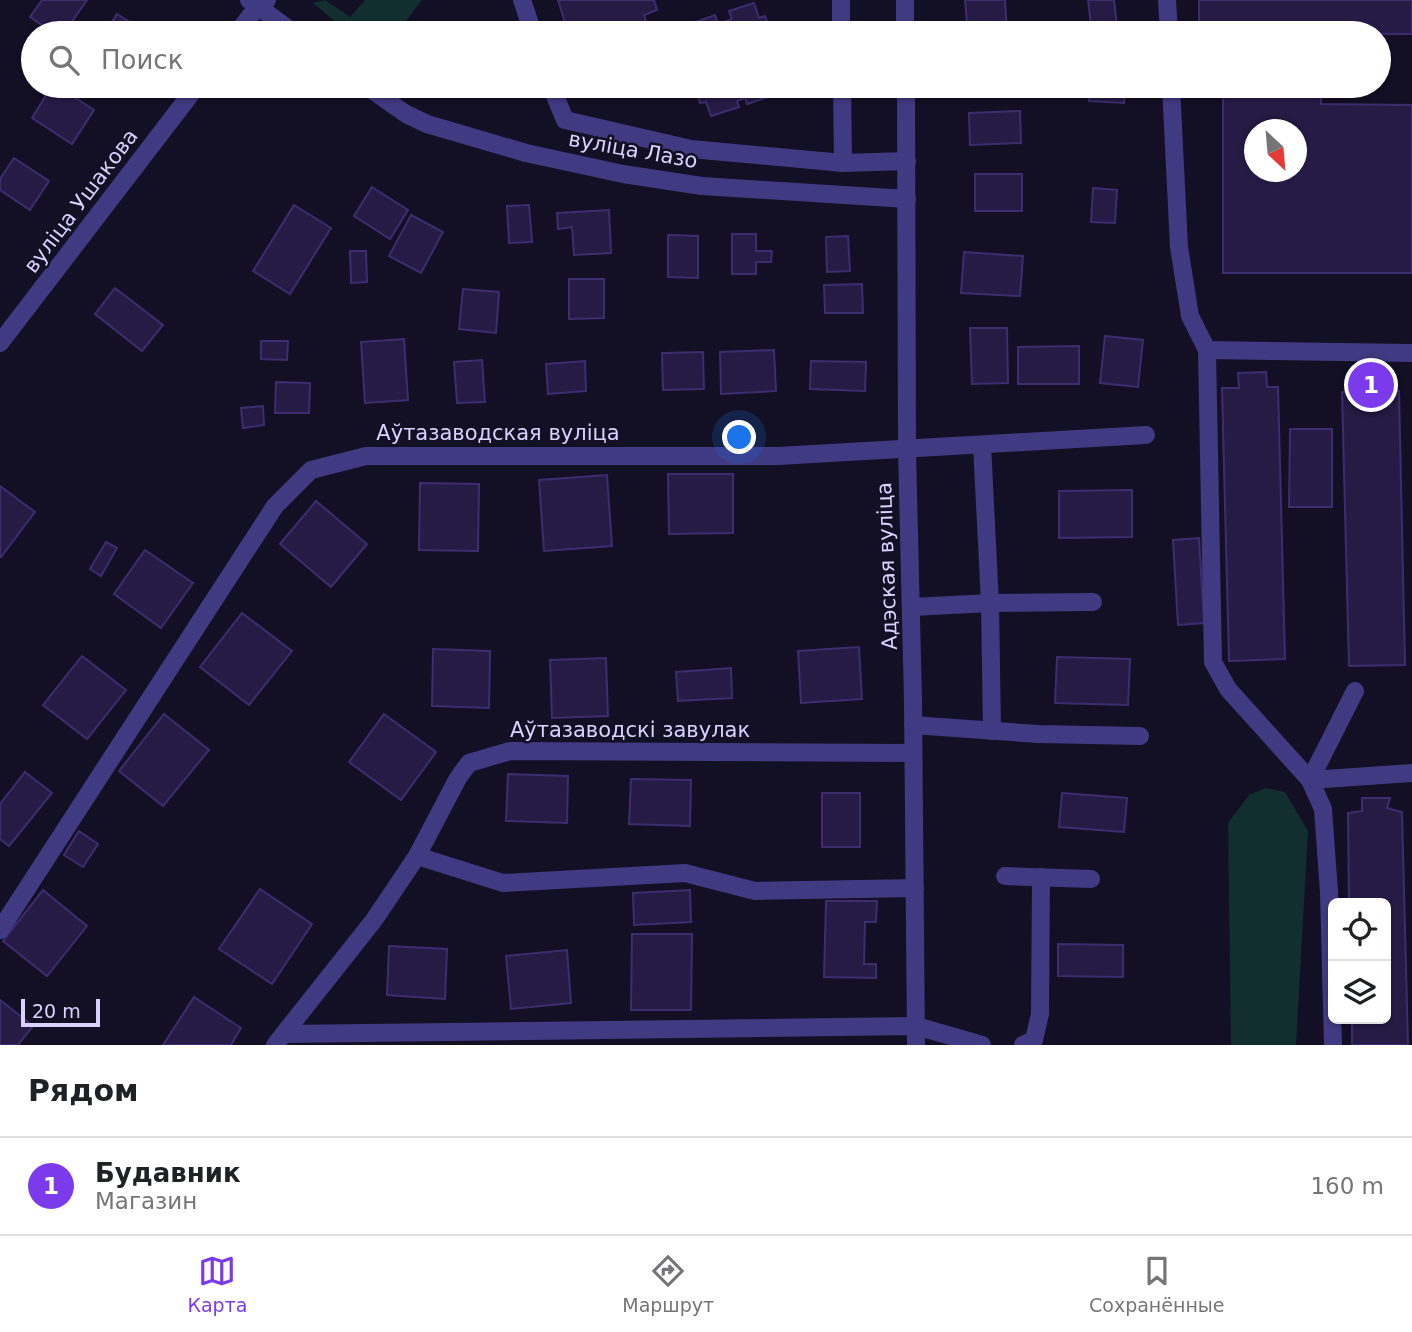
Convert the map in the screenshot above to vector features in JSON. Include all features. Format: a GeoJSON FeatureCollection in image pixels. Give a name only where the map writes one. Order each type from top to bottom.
{"type":"FeatureCollection","features":[{"type":"Feature","properties":{"kind":"street"},"geometry":{"type":"LineString","coordinates":[[522,0],[529,21]]}},
{"type":"Feature","properties":{"kind":"street"},"geometry":{"type":"LineString","coordinates":[[841,0],[841,21]]}},
{"type":"Feature","properties":{"kind":"street"},"geometry":{"type":"LineString","coordinates":[[905,0],[905,21]]}},
{"type":"Feature","properties":{"kind":"street"},"geometry":{"type":"LineString","coordinates":[[1167,0],[1168,21]]}},
{"type":"Feature","properties":{"kind":"street"},"geometry":{"type":"LineString","coordinates":[[245,21],[258,2],[280,21]]}},
{"type":"Feature","properties":{"kind":"street","name":"вуліца Ушакова"},"geometry":{"type":"LineString","coordinates":[[0,343],[188,98]]}},
{"type":"Feature","properties":{"kind":"street","name":"вуліца Лазо"},"geometry":{"type":"LineString","coordinates":[[383,98],[406,114],[428,124],[526,153],[623,174],[702,186],[907,200]]}},
{"type":"Feature","properties":{"kind":"street"},"geometry":{"type":"LineString","coordinates":[[556,98],[565,120],[691,149],[843,163],[907,161]]}},
{"type":"Feature","properties":{"kind":"street"},"geometry":{"type":"LineString","coordinates":[[842,98],[843,163]]}},
{"type":"Feature","properties":{"kind":"street","name":"Адэская вуліца"},"geometry":{"type":"LineString","coordinates":[[906,98],[907,450],[912,607],[916,1045]]}},
{"type":"Feature","properties":{"kind":"street"},"geometry":{"type":"LineString","coordinates":[[1172,98],[1179,247],[1190,316],[1207,350],[1213,662],[1227,690],[1310,780],[1322,809],[1329,892],[1333,1045]]}},
{"type":"Feature","properties":{"kind":"street"},"geometry":{"type":"LineString","coordinates":[[1207,350],[1412,352]]}},
{"type":"Feature","properties":{"kind":"street","name":"Аўтазаводская вуліца"},"geometry":{"type":"LineString","coordinates":[[0,930],[275,506],[310,470],[366,456],[778,456],[1146,435]]}},
{"type":"Feature","properties":{"kind":"street"},"geometry":{"type":"LineString","coordinates":[[982,445],[990,603],[992,730]]}},
{"type":"Feature","properties":{"kind":"street"},"geometry":{"type":"LineString","coordinates":[[912,607],[1093,602]]}},
{"type":"Feature","properties":{"kind":"street"},"geometry":{"type":"LineString","coordinates":[[1310,780],[1355,691]]}},
{"type":"Feature","properties":{"kind":"street"},"geometry":{"type":"LineString","coordinates":[[913,724],[1038,734],[1140,736]]}},
{"type":"Feature","properties":{"kind":"street","name":"Аўтазаводскі завулак"},"geometry":{"type":"LineString","coordinates":[[280,1040],[373,920],[416,856],[458,778],[469,763],[510,751],[913,753]]}},
{"type":"Feature","properties":{"kind":"street"},"geometry":{"type":"LineString","coordinates":[[1310,780],[1412,772]]}},
{"type":"Feature","properties":{"kind":"street"},"geometry":{"type":"LineString","coordinates":[[416,856],[503,883],[685,873],[755,891],[915,888]]}},
{"type":"Feature","properties":{"kind":"street"},"geometry":{"type":"LineString","coordinates":[[1005,876],[1091,879]]}},
{"type":"Feature","properties":{"kind":"street"},"geometry":{"type":"LineString","coordinates":[[1023,1045],[1034,1040],[1040,1014],[1041,877]]}},
{"type":"Feature","properties":{"kind":"street","name":"Аўтазаводскі завулак"},"geometry":{"type":"LineString","coordinates":[[280,1040],[753,1037],[916,1026],[982,1045]]}},
{"type":"Feature","properties":{"kind":"green space"},"geometry":{"type":"Polygon","coordinates":[[[325,0],[350,17],[365,0],[422,0],[406,21],[335,21],[313,3],[325,0]]]}},
{"type":"Feature","properties":{"kind":"green space"},"geometry":{"type":"Polygon","coordinates":[[[1265,788],[1285,792],[1308,831],[1296,1045],[1231,1045],[1228,823],[1249,795],[1265,788]]]}},
{"type":"Feature","properties":{"kind":"building"},"geometry":{"type":"Polygon","coordinates":[[[42,0],[87,0],[72,21],[36,21],[30,17],[42,0]]]}},
{"type":"Feature","properties":{"kind":"building"},"geometry":{"type":"Polygon","coordinates":[[[558,0],[654,0],[657,10],[644,15],[646,21],[565,21],[558,0]]]}},
{"type":"Feature","properties":{"kind":"building"},"geometry":{"type":"Polygon","coordinates":[[[965,0],[1005,0],[1006,21],[967,21],[965,0]]]}},
{"type":"Feature","properties":{"kind":"building"},"geometry":{"type":"Polygon","coordinates":[[[1088,0],[1114,0],[1117,21],[1091,21],[1088,0]]]}},
{"type":"Feature","properties":{"kind":"building"},"geometry":{"type":"Polygon","coordinates":[[[1199,0],[1412,0],[1412,34],[1391,34],[1391,21],[1199,21],[1199,0]]]}},
{"type":"Feature","properties":{"kind":"building"},"geometry":{"type":"Polygon","coordinates":[[[754,3],[759,18],[765,16],[767,21],[726,21],[732,19],[729,11],[754,3]]]}},
{"type":"Feature","properties":{"kind":"building"},"geometry":{"type":"Polygon","coordinates":[[[117,14],[128,21],[113,21],[117,14]]]}},
{"type":"Feature","properties":{"kind":"building"},"geometry":{"type":"Polygon","coordinates":[[[715,15],[717,21],[698,21],[715,15]]]}},
{"type":"Feature","properties":{"kind":"building"},"geometry":{"type":"Polygon","coordinates":[[[44,98],[76,98],[94,110],[72,144],[32,118],[44,98]]]}},
{"type":"Feature","properties":{"kind":"building"},"geometry":{"type":"Polygon","coordinates":[[[698,98],[745,98],[737,101],[739,107],[711,116],[706,102],[700,103],[698,98]]]}},
{"type":"Feature","properties":{"kind":"building"},"geometry":{"type":"Polygon","coordinates":[[[745,98],[765,98],[747,104],[745,98]]]}},
{"type":"Feature","properties":{"kind":"building"},"geometry":{"type":"Polygon","coordinates":[[[1089,98],[1124,98],[1124,103],[1089,101],[1089,98]]]}},
{"type":"Feature","properties":{"kind":"building"},"geometry":{"type":"Polygon","coordinates":[[[1223,98],[1321,98],[1321,104],[1412,105],[1412,273],[1223,273],[1223,98]]]}},
{"type":"Feature","properties":{"kind":"building"},"geometry":{"type":"Polygon","coordinates":[[[1020,111],[1021,143],[970,145],[969,113],[1020,111]]]}},
{"type":"Feature","properties":{"kind":"building"},"geometry":{"type":"Polygon","coordinates":[[[14,158],[49,181],[30,210],[0,190],[0,179],[14,158]]]}},
{"type":"Feature","properties":{"kind":"building"},"geometry":{"type":"Polygon","coordinates":[[[975,174],[1022,174],[1022,211],[975,211],[975,174]]]}},
{"type":"Feature","properties":{"kind":"building"},"geometry":{"type":"Polygon","coordinates":[[[372,187],[408,210],[390,239],[354,216],[372,187]]]}},
{"type":"Feature","properties":{"kind":"building"},"geometry":{"type":"Polygon","coordinates":[[[1093,188],[1117,190],[1115,223],[1091,222],[1093,188]]]}},
{"type":"Feature","properties":{"kind":"building"},"geometry":{"type":"Polygon","coordinates":[[[294,205],[331,228],[290,294],[253,271],[294,205]]]}},
{"type":"Feature","properties":{"kind":"building"},"geometry":{"type":"Polygon","coordinates":[[[529,205],[532,242],[509,243],[507,206],[529,205]]]}},
{"type":"Feature","properties":{"kind":"building"},"geometry":{"type":"Polygon","coordinates":[[[609,210],[611,253],[574,255],[572,227],[558,229],[557,213],[609,210]]]}},
{"type":"Feature","properties":{"kind":"building"},"geometry":{"type":"Polygon","coordinates":[[[411,215],[443,232],[421,273],[389,256],[411,215]]]}},
{"type":"Feature","properties":{"kind":"building"},"geometry":{"type":"Polygon","coordinates":[[[732,234],[756,234],[756,251],[772,251],[771,262],[756,262],[756,274],[732,274],[732,234]]]}},
{"type":"Feature","properties":{"kind":"building"},"geometry":{"type":"Polygon","coordinates":[[[668,235],[698,236],[698,278],[668,277],[668,235]]]}},
{"type":"Feature","properties":{"kind":"building"},"geometry":{"type":"Polygon","coordinates":[[[848,236],[850,271],[827,272],[826,237],[848,236]]]}},
{"type":"Feature","properties":{"kind":"building"},"geometry":{"type":"Polygon","coordinates":[[[350,251],[366,251],[367,282],[351,283],[350,251]]]}},
{"type":"Feature","properties":{"kind":"building"},"geometry":{"type":"Polygon","coordinates":[[[964,252],[1023,256],[1020,296],[961,293],[964,252]]]}},
{"type":"Feature","properties":{"kind":"building"},"geometry":{"type":"Polygon","coordinates":[[[569,279],[604,279],[604,318],[569,319],[569,279]]]}},
{"type":"Feature","properties":{"kind":"building"},"geometry":{"type":"Polygon","coordinates":[[[862,284],[863,313],[825,313],[824,285],[862,284]]]}},
{"type":"Feature","properties":{"kind":"building"},"geometry":{"type":"Polygon","coordinates":[[[115,288],[163,325],[142,351],[95,314],[115,288]]]}},
{"type":"Feature","properties":{"kind":"building"},"geometry":{"type":"Polygon","coordinates":[[[463,289],[499,292],[496,333],[459,329],[463,289]]]}},
{"type":"Feature","properties":{"kind":"building"},"geometry":{"type":"Polygon","coordinates":[[[970,328],[1007,328],[1008,383],[972,384],[970,328]]]}},
{"type":"Feature","properties":{"kind":"building"},"geometry":{"type":"Polygon","coordinates":[[[1105,336],[1143,340],[1138,387],[1100,383],[1105,336]]]}},
{"type":"Feature","properties":{"kind":"building"},"geometry":{"type":"Polygon","coordinates":[[[404,339],[408,400],[365,403],[361,342],[404,339]]]}},
{"type":"Feature","properties":{"kind":"building"},"geometry":{"type":"Polygon","coordinates":[[[261,341],[288,341],[287,360],[261,359],[261,341]]]}},
{"type":"Feature","properties":{"kind":"building"},"geometry":{"type":"Polygon","coordinates":[[[1079,346],[1079,384],[1018,384],[1018,347],[1079,346]]]}},
{"type":"Feature","properties":{"kind":"building"},"geometry":{"type":"Polygon","coordinates":[[[774,350],[776,391],[721,394],[720,352],[774,350]]]}},
{"type":"Feature","properties":{"kind":"building"},"geometry":{"type":"Polygon","coordinates":[[[703,352],[704,389],[663,390],[662,353],[703,352]]]}},
{"type":"Feature","properties":{"kind":"building"},"geometry":{"type":"Polygon","coordinates":[[[482,360],[485,402],[457,403],[454,362],[482,360]]]}},
{"type":"Feature","properties":{"kind":"building"},"geometry":{"type":"Polygon","coordinates":[[[585,361],[586,391],[548,394],[546,364],[585,361]]]}},
{"type":"Feature","properties":{"kind":"building"},"geometry":{"type":"Polygon","coordinates":[[[811,361],[866,362],[865,391],[810,389],[811,361]]]}},
{"type":"Feature","properties":{"kind":"building"},"geometry":{"type":"Polygon","coordinates":[[[1266,372],[1267,387],[1278,387],[1285,659],[1229,661],[1222,388],[1239,388],[1238,373],[1266,372]]]}},
{"type":"Feature","properties":{"kind":"building"},"geometry":{"type":"Polygon","coordinates":[[[1356,374],[1385,374],[1385,391],[1399,391],[1405,665],[1349,666],[1342,392],[1356,392],[1356,374]]]}},
{"type":"Feature","properties":{"kind":"building"},"geometry":{"type":"Polygon","coordinates":[[[276,382],[310,383],[309,413],[275,413],[276,382]]]}},
{"type":"Feature","properties":{"kind":"building"},"geometry":{"type":"Polygon","coordinates":[[[263,406],[264,425],[243,428],[241,408],[263,406]]]}},
{"type":"Feature","properties":{"kind":"building"},"geometry":{"type":"Polygon","coordinates":[[[1290,429],[1332,429],[1332,507],[1289,507],[1290,429]]]}},
{"type":"Feature","properties":{"kind":"building"},"geometry":{"type":"Polygon","coordinates":[[[668,474],[733,474],[733,533],[669,534],[668,474]]]}},
{"type":"Feature","properties":{"kind":"building"},"geometry":{"type":"Polygon","coordinates":[[[607,475],[612,546],[544,551],[539,480],[607,475]]]}},
{"type":"Feature","properties":{"kind":"building"},"geometry":{"type":"Polygon","coordinates":[[[420,483],[479,484],[478,551],[419,550],[420,483]]]}},
{"type":"Feature","properties":{"kind":"building"},"geometry":{"type":"Polygon","coordinates":[[[0,486],[35,512],[1,557],[0,556],[0,486]]]}},
{"type":"Feature","properties":{"kind":"building"},"geometry":{"type":"Polygon","coordinates":[[[1132,490],[1132,537],[1059,538],[1059,491],[1132,490]]]}},
{"type":"Feature","properties":{"kind":"building"},"geometry":{"type":"Polygon","coordinates":[[[316,501],[367,544],[331,587],[280,544],[316,501]]]}},
{"type":"Feature","properties":{"kind":"building"},"geometry":{"type":"Polygon","coordinates":[[[1199,538],[1204,623],[1178,625],[1173,540],[1199,538]]]}},
{"type":"Feature","properties":{"kind":"building"},"geometry":{"type":"Polygon","coordinates":[[[106,542],[117,548],[101,576],[90,569],[106,542]]]}},
{"type":"Feature","properties":{"kind":"building"},"geometry":{"type":"Polygon","coordinates":[[[145,550],[193,583],[161,628],[114,594],[145,550]]]}},
{"type":"Feature","properties":{"kind":"building"},"geometry":{"type":"Polygon","coordinates":[[[242,613],[292,651],[249,705],[200,667],[242,613]]]}},
{"type":"Feature","properties":{"kind":"building"},"geometry":{"type":"Polygon","coordinates":[[[859,647],[862,699],[801,703],[798,651],[859,647]]]}},
{"type":"Feature","properties":{"kind":"building"},"geometry":{"type":"Polygon","coordinates":[[[433,649],[490,651],[489,708],[432,706],[433,649]]]}},
{"type":"Feature","properties":{"kind":"building"},"geometry":{"type":"Polygon","coordinates":[[[82,656],[126,690],[87,739],[43,705],[82,656]]]}},
{"type":"Feature","properties":{"kind":"building"},"geometry":{"type":"Polygon","coordinates":[[[1057,657],[1130,659],[1128,705],[1055,703],[1057,657]]]}},
{"type":"Feature","properties":{"kind":"building"},"geometry":{"type":"Polygon","coordinates":[[[606,658],[608,716],[552,718],[550,660],[606,658]]]}},
{"type":"Feature","properties":{"kind":"building"},"geometry":{"type":"Polygon","coordinates":[[[731,668],[732,698],[678,701],[676,672],[731,668]]]}},
{"type":"Feature","properties":{"kind":"building"},"geometry":{"type":"Polygon","coordinates":[[[164,714],[209,750],[163,806],[119,771],[164,714]]]}},
{"type":"Feature","properties":{"kind":"building"},"geometry":{"type":"Polygon","coordinates":[[[384,714],[436,752],[401,800],[349,762],[384,714]]]}},
{"type":"Feature","properties":{"kind":"building"},"geometry":{"type":"Polygon","coordinates":[[[25,772],[52,793],[9,846],[0,839],[0,804],[25,772]]]}},
{"type":"Feature","properties":{"kind":"building"},"geometry":{"type":"Polygon","coordinates":[[[508,774],[568,776],[567,823],[506,821],[508,774]]]}},
{"type":"Feature","properties":{"kind":"building"},"geometry":{"type":"Polygon","coordinates":[[[631,779],[691,780],[690,826],[629,824],[631,779]]]}},
{"type":"Feature","properties":{"kind":"building"},"geometry":{"type":"Polygon","coordinates":[[[822,793],[860,793],[860,847],[822,847],[822,793]]]}},
{"type":"Feature","properties":{"kind":"building"},"geometry":{"type":"Polygon","coordinates":[[[1062,793],[1127,798],[1124,832],[1059,827],[1062,793]]]}},
{"type":"Feature","properties":{"kind":"building"},"geometry":{"type":"Polygon","coordinates":[[[1362,798],[1390,798],[1387,808],[1402,812],[1408,1045],[1352,1045],[1352,1024],[1391,1024],[1391,898],[1349,898],[1348,813],[1362,811],[1362,798]]]}},
{"type":"Feature","properties":{"kind":"building"},"geometry":{"type":"Polygon","coordinates":[[[79,831],[98,844],[83,867],[64,855],[79,831]]]}},
{"type":"Feature","properties":{"kind":"building"},"geometry":{"type":"Polygon","coordinates":[[[260,889],[312,924],[272,984],[219,949],[260,889]]]}},
{"type":"Feature","properties":{"kind":"building"},"geometry":{"type":"Polygon","coordinates":[[[43,890],[87,926],[47,976],[3,941],[43,890]]]}},
{"type":"Feature","properties":{"kind":"building"},"geometry":{"type":"Polygon","coordinates":[[[690,890],[691,922],[634,925],[633,893],[690,890]]]}},
{"type":"Feature","properties":{"kind":"building"},"geometry":{"type":"Polygon","coordinates":[[[826,901],[877,901],[876,922],[865,922],[864,964],[876,964],[876,978],[824,977],[826,901]]]}},
{"type":"Feature","properties":{"kind":"building"},"geometry":{"type":"Polygon","coordinates":[[[632,934],[692,934],[691,1010],[631,1010],[632,934]]]}},
{"type":"Feature","properties":{"kind":"building"},"geometry":{"type":"Polygon","coordinates":[[[1058,944],[1123,945],[1123,977],[1058,976],[1058,944]]]}},
{"type":"Feature","properties":{"kind":"building"},"geometry":{"type":"Polygon","coordinates":[[[389,946],[447,949],[445,999],[387,995],[389,946]]]}},
{"type":"Feature","properties":{"kind":"building"},"geometry":{"type":"Polygon","coordinates":[[[567,950],[571,1003],[511,1009],[506,956],[567,950]]]}},
{"type":"Feature","properties":{"kind":"building"},"geometry":{"type":"Polygon","coordinates":[[[194,997],[241,1028],[231,1045],[163,1045],[194,997]]]}},
{"type":"Feature","properties":{"kind":"building"},"geometry":{"type":"Polygon","coordinates":[[[0,1000],[33,1026],[18,1045],[0,1045],[0,1000]]]}},
{"type":"Feature","properties":{"kind":"place","name":"Будавник"},"geometry":{"type":"Point","coordinates":[1371,385]}}]}
